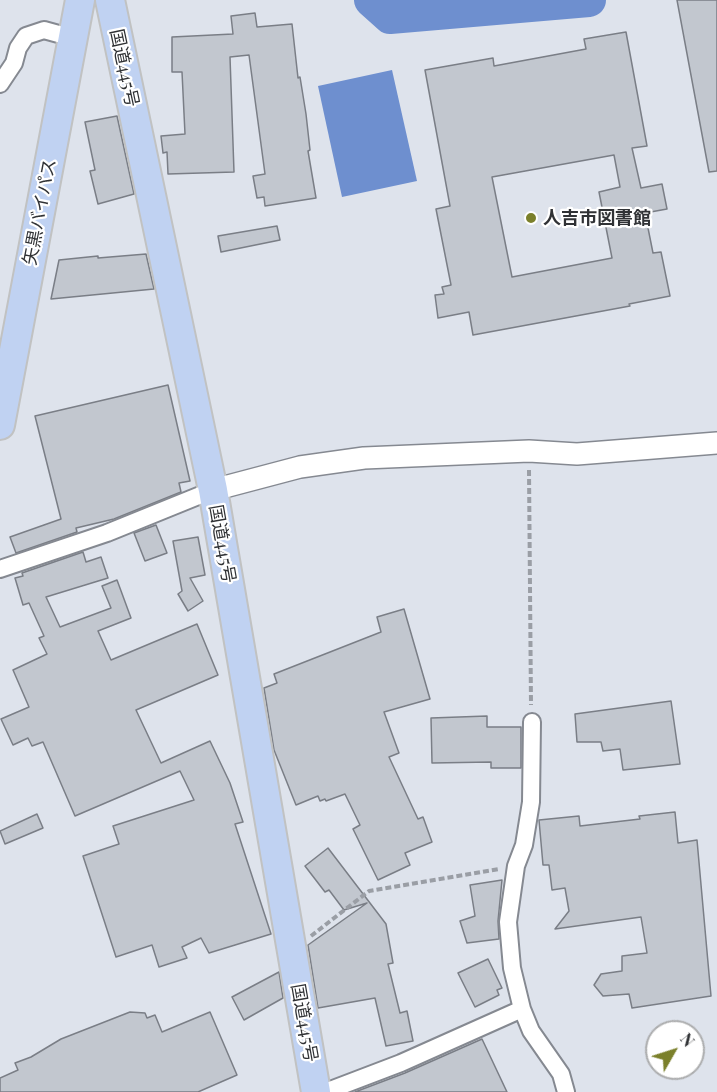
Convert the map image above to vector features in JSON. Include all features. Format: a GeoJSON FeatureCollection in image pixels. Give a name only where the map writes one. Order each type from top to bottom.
{"type":"FeatureCollection","features":[{"type":"Feature","properties":{"kind":"highway","name":"矢黒バイパス"},"geometry":{"type":"LineString","coordinates":[[0,425],[80,0]]}},
{"type":"Feature","properties":{"kind":"highway","name":"国道445号"},"geometry":{"type":"LineString","coordinates":[[110,0],[213,490],[316,1092]]}},
{"type":"Feature","properties":{"kind":"highway"},"geometry":{"type":"LineString","coordinates":[[73,38],[118,40]]}},
{"type":"Feature","properties":{"kind":"street"},"geometry":{"type":"LineString","coordinates":[[0,84],[14,63],[18,48],[26,36],[44,30],[73,38]]}},
{"type":"Feature","properties":{"kind":"street"},"geometry":{"type":"LineString","coordinates":[[0,569],[107,533],[213,490],[300,467],[364,458],[529,451],[577,454],[717,443]]}},
{"type":"Feature","properties":{"kind":"street"},"geometry":{"type":"LineString","coordinates":[[532,722],[531,802],[524,845],[516,866],[508,922],[512,968],[522,1009],[531,1031],[561,1074],[566,1092]]}},
{"type":"Feature","properties":{"kind":"street"},"geometry":{"type":"LineString","coordinates":[[325,1092],[401,1063],[522,1009]]}},
{"type":"Feature","properties":{"kind":"path"},"geometry":{"type":"LineString","coordinates":[[529,451],[532,722]]}},
{"type":"Feature","properties":{"kind":"path"},"geometry":{"type":"LineString","coordinates":[[288,932],[299,944],[369,891],[516,866]]}},
{"type":"Feature","properties":{"kind":"water"},"geometry":{"type":"Polygon","coordinates":[[[392,70],[417,181],[342,197],[318,86],[392,70]]]}},
{"type":"Feature","properties":{"kind":"building"},"geometry":{"type":"Polygon","coordinates":[[[677,0],[717,0],[717,171],[709,172],[677,0]]]}},
{"type":"Feature","properties":{"kind":"building"},"geometry":{"type":"Polygon","coordinates":[[[255,13],[257,27],[292,24],[316,198],[265,206],[264,197],[257,198],[253,176],[265,174],[249,55],[230,57],[234,172],[168,174],[167,152],[163,153],[161,136],[185,134],[182,72],[172,72],[172,37],[233,34],[231,16],[255,13]]]}},
{"type":"Feature","properties":{"kind":"building"},"geometry":{"type":"Polygon","coordinates":[[[626,32],[647,146],[632,148],[641,188],[662,184],[667,209],[645,213],[653,253],[661,252],[670,296],[629,304],[630,306],[473,335],[469,312],[438,318],[435,295],[444,294],[442,287],[451,285],[436,209],[450,206],[425,70],[493,58],[494,66],[586,49],[584,39],[626,32]],[[614,155],[492,177],[512,277],[612,258],[599,192],[620,187],[614,155]]]}},
{"type":"Feature","properties":{"kind":"building"},"geometry":{"type":"Polygon","coordinates":[[[117,116],[134,194],[98,204],[90,171],[95,170],[85,122],[117,116]]]}},
{"type":"Feature","properties":{"kind":"building"},"geometry":{"type":"Polygon","coordinates":[[[277,226],[280,240],[221,252],[218,236],[277,226]]]}},
{"type":"Feature","properties":{"kind":"building"},"geometry":{"type":"Polygon","coordinates":[[[146,254],[154,289],[51,299],[59,260],[146,254]]]}},
{"type":"Feature","properties":{"kind":"building"},"geometry":{"type":"Polygon","coordinates":[[[168,385],[190,481],[179,483],[181,492],[114,519],[76,528],[77,532],[16,553],[10,537],[61,519],[35,416],[168,385]]]}},
{"type":"Feature","properties":{"kind":"building"},"geometry":{"type":"Polygon","coordinates":[[[156,525],[167,553],[145,561],[134,533],[156,525]]]}},
{"type":"Feature","properties":{"kind":"building"},"geometry":{"type":"Polygon","coordinates":[[[198,537],[205,575],[190,578],[203,601],[188,611],[178,594],[182,591],[173,541],[198,537]]]}},
{"type":"Feature","properties":{"kind":"building"},"geometry":{"type":"Polygon","coordinates":[[[83,552],[86,562],[101,557],[108,578],[46,597],[60,627],[111,608],[102,586],[117,580],[131,618],[98,631],[111,660],[197,624],[218,675],[136,710],[161,763],[210,741],[230,783],[243,822],[235,824],[271,934],[209,953],[201,938],[182,947],[187,958],[159,967],[152,945],[116,957],[83,856],[119,844],[113,826],[194,800],[180,771],[75,816],[43,742],[32,746],[28,738],[13,745],[1,719],[29,707],[13,670],[47,654],[39,638],[44,636],[29,603],[23,605],[15,578],[23,576],[22,573],[83,552]]]}},
{"type":"Feature","properties":{"kind":"building"},"geometry":{"type":"Polygon","coordinates":[[[404,609],[430,699],[384,712],[399,753],[389,757],[418,819],[423,817],[432,842],[405,853],[410,865],[378,880],[353,829],[360,825],[345,794],[326,801],[325,799],[320,801],[318,796],[296,805],[274,750],[264,688],[277,683],[274,674],[381,632],[377,617],[404,609]]]}},
{"type":"Feature","properties":{"kind":"building"},"geometry":{"type":"Polygon","coordinates":[[[671,701],[680,764],[623,770],[620,749],[603,751],[601,742],[577,742],[575,714],[671,701]]]}},
{"type":"Feature","properties":{"kind":"building"},"geometry":{"type":"Polygon","coordinates":[[[487,716],[487,727],[521,727],[521,768],[491,768],[491,762],[432,763],[431,718],[487,716]]]}},
{"type":"Feature","properties":{"kind":"building"},"geometry":{"type":"Polygon","coordinates":[[[675,812],[678,843],[697,840],[711,996],[632,1008],[629,994],[603,996],[594,985],[601,974],[622,971],[622,956],[647,953],[641,917],[555,929],[569,911],[565,888],[552,890],[549,865],[543,865],[539,820],[579,816],[580,826],[640,819],[639,816],[675,812]]]}},
{"type":"Feature","properties":{"kind":"building"},"geometry":{"type":"Polygon","coordinates":[[[37,814],[43,828],[5,844],[0,831],[37,814]]]}},
{"type":"Feature","properties":{"kind":"building"},"geometry":{"type":"Polygon","coordinates":[[[328,848],[386,924],[393,963],[388,964],[400,1013],[407,1011],[413,1041],[386,1046],[375,998],[318,1008],[308,945],[367,903],[344,910],[329,890],[325,892],[305,866],[328,848]]]}},
{"type":"Feature","properties":{"kind":"building"},"geometry":{"type":"Polygon","coordinates":[[[502,880],[498,921],[499,939],[467,943],[460,921],[475,916],[470,885],[502,880]]]}},
{"type":"Feature","properties":{"kind":"building"},"geometry":{"type":"Polygon","coordinates":[[[488,959],[502,988],[497,990],[499,995],[475,1007],[458,973],[488,959]]]}},
{"type":"Feature","properties":{"kind":"building"},"geometry":{"type":"Polygon","coordinates":[[[279,972],[283,998],[244,1020],[232,997],[279,972]]]}},
{"type":"Feature","properties":{"kind":"building"},"geometry":{"type":"Polygon","coordinates":[[[130,1012],[145,1013],[147,1018],[155,1015],[162,1032],[210,1012],[237,1075],[198,1092],[0,1092],[0,1078],[18,1070],[15,1063],[31,1057],[61,1039],[130,1012]]]}},
{"type":"Feature","properties":{"kind":"building"},"geometry":{"type":"Polygon","coordinates":[[[482,1039],[507,1092],[355,1092],[405,1073],[482,1039]]]}},
{"type":"Feature","properties":{"kind":"waterway"},"geometry":{"type":"LineString","coordinates":[[371,0],[390,17],[589,0]]}},
{"type":"Feature","properties":{"kind":"place","name":"人吉市図書館"},"geometry":{"type":"Point","coordinates":[531,218]}}]}
